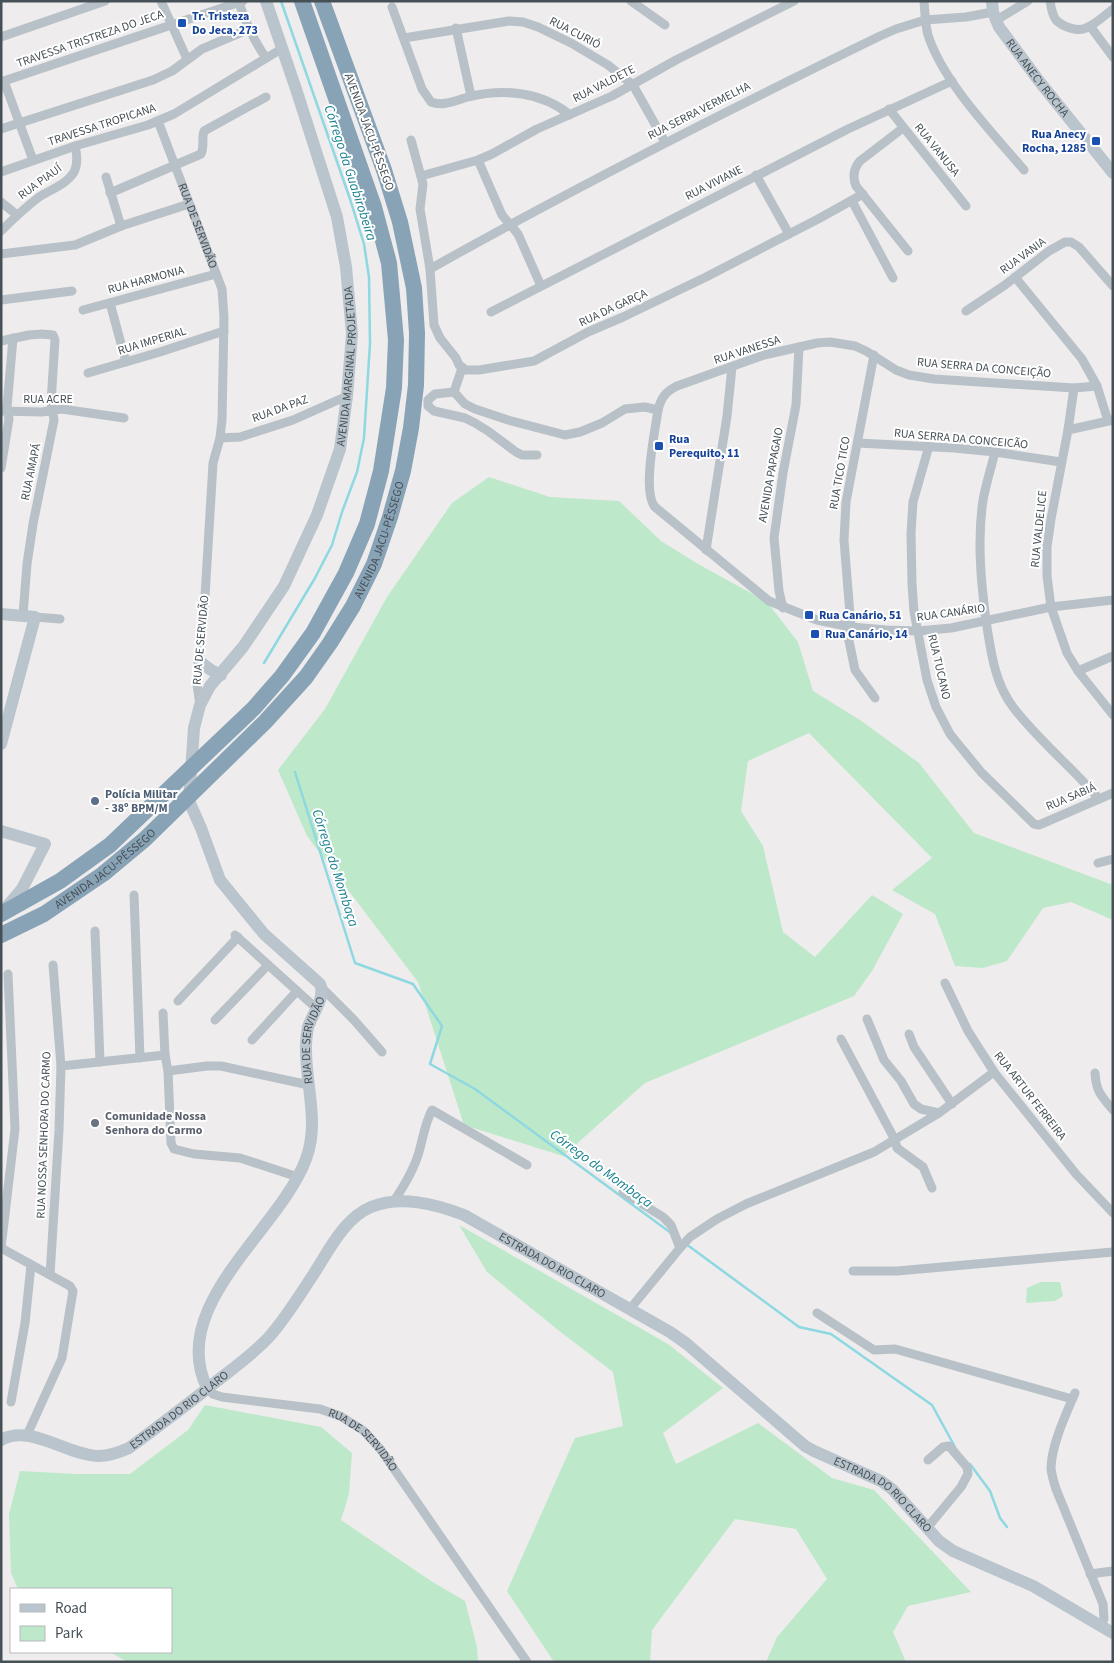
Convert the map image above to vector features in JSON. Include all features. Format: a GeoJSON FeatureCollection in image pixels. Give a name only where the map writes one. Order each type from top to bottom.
{"type":"FeatureCollection","features":[{"type":"Feature","properties":{"kind":"highway","name":"AVENIDA JACU-PÊSSEGO"},"geometry":{"type":"LineString","coordinates":[[1,913],[60,881],[110,845],[254,708],[282,676],[313,633],[346,573],[369,515],[381,470],[394,388],[396,340],[389,263],[374,207],[302,1]]}},
{"type":"Feature","properties":{"kind":"highway","name":"AVENIDA JACU-PÊSSEGO"},"geometry":{"type":"LineString","coordinates":[[1,935],[44,914],[103,874],[145,839],[265,722],[306,677],[330,643],[353,606],[374,564],[390,517],[411,428],[416,385],[417,333],[414,288],[400,222],[384,170],[322,1]]}},
{"type":"Feature","properties":{"kind":"main road","name":"AVENIDA MARGINAL PROJETADA"},"geometry":{"type":"LineString","coordinates":[[200,705],[210,686],[243,648],[284,586],[317,515],[340,449],[347,396],[352,334],[346,267],[337,217],[266,1]]}},
{"type":"Feature","properties":{"kind":"main road","name":"RUA ANECY ROCHA"},"geometry":{"type":"LineString","coordinates":[[993,11],[1039,81],[1113,173]]}},
{"type":"Feature","properties":{"kind":"main road"},"geometry":{"type":"LineString","coordinates":[[1,614],[29,616],[1,744]]}},
{"type":"Feature","properties":{"kind":"main road"},"geometry":{"type":"LineString","coordinates":[[199,661],[221,675]]}},
{"type":"Feature","properties":{"kind":"main road","name":"RUA DE SERVIDÃO"},"geometry":{"type":"LineString","coordinates":[[200,705],[194,728],[189,802],[201,828],[220,880],[264,934],[320,984],[322,988],[307,1036],[306,1047],[312,1131],[310,1145],[298,1177],[284,1201],[226,1278],[206,1316],[199,1340],[198,1352],[202,1378],[208,1388]]}},
{"type":"Feature","properties":{"kind":"main road"},"geometry":{"type":"LineString","coordinates":[[1,831],[45,844],[33,871],[22,889],[1,913]]}},
{"type":"Feature","properties":{"kind":"main road"},"geometry":{"type":"LineString","coordinates":[[33,871],[38,878],[44,881],[60,881]]}},
{"type":"Feature","properties":{"kind":"main road","name":"ESTRADA DO RIO CLARO"},"geometry":{"type":"LineString","coordinates":[[28,1434],[85,1455],[101,1456],[116,1454],[129,1448],[249,1356],[268,1337],[291,1309],[328,1251],[351,1221],[359,1214],[372,1207],[394,1201],[443,1207],[464,1215],[503,1236],[670,1332],[805,1446],[881,1481],[892,1489],[939,1541],[953,1551],[1033,1586],[1105,1621],[1113,1633]]}},
{"type":"Feature","properties":{"kind":"main road"},"geometry":{"type":"LineString","coordinates":[[1,1440],[13,1435],[28,1434]]}},
{"type":"Feature","properties":{"kind":"street"},"geometry":{"type":"LineString","coordinates":[[1,37],[104,1]]}},
{"type":"Feature","properties":{"kind":"street"},"geometry":{"type":"LineString","coordinates":[[161,1],[187,59]]}},
{"type":"Feature","properties":{"kind":"street","name":"RUA VALDETE"},"geometry":{"type":"LineString","coordinates":[[421,176],[478,160],[537,129],[570,116],[633,85],[676,60],[794,1]]}},
{"type":"Feature","properties":{"kind":"street"},"geometry":{"type":"LineString","coordinates":[[924,1],[928,36],[952,81],[1024,170]]}},
{"type":"Feature","properties":{"kind":"street"},"geometry":{"type":"LineString","coordinates":[[993,11],[1028,1]]}},
{"type":"Feature","properties":{"kind":"street"},"geometry":{"type":"LineString","coordinates":[[1050,1],[1056,20],[1068,26],[1086,28],[1113,57]]}},
{"type":"Feature","properties":{"kind":"street"},"geometry":{"type":"LineString","coordinates":[[241,2],[249,30],[266,58]]}},
{"type":"Feature","properties":{"kind":"street","name":"TRAVESSA TRISTREZA DO JECA"},"geometry":{"type":"LineString","coordinates":[[3,82],[241,2]]}},
{"type":"Feature","properties":{"kind":"street"},"geometry":{"type":"LineString","coordinates":[[635,2],[665,24]]}},
{"type":"Feature","properties":{"kind":"street"},"geometry":{"type":"LineString","coordinates":[[392,7],[422,90],[429,100],[442,104],[471,96],[504,92],[530,95],[557,105],[570,116]]}},
{"type":"Feature","properties":{"kind":"street"},"geometry":{"type":"LineString","coordinates":[[1086,28],[1113,9]]}},
{"type":"Feature","properties":{"kind":"street","name":"RUA SERRA VERMELHA"},"geometry":{"type":"LineString","coordinates":[[430,269],[510,224],[665,142],[880,36],[925,20],[966,17],[993,11]]}},
{"type":"Feature","properties":{"kind":"street","name":"RUA CURIÓ"},"geometry":{"type":"LineString","coordinates":[[404,38],[496,22],[523,22],[571,43],[608,65],[633,85],[665,142]]}},
{"type":"Feature","properties":{"kind":"street"},"geometry":{"type":"LineString","coordinates":[[456,28],[471,96]]}},
{"type":"Feature","properties":{"kind":"street"},"geometry":{"type":"LineString","coordinates":[[1,129],[153,80],[172,71],[208,46],[249,30]]}},
{"type":"Feature","properties":{"kind":"street","name":"TRAVESSA TROPICANA"},"geometry":{"type":"LineString","coordinates":[[1,172],[75,146],[158,121],[174,114],[283,48]]}},
{"type":"Feature","properties":{"kind":"street","name":"RUA VIVIANE"},"geometry":{"type":"LineString","coordinates":[[491,312],[889,109],[952,81]]}},
{"type":"Feature","properties":{"kind":"street"},"geometry":{"type":"LineString","coordinates":[[3,82],[33,160]]}},
{"type":"Feature","properties":{"kind":"street"},"geometry":{"type":"LineString","coordinates":[[110,193],[201,154],[204,148],[202,136],[204,131],[266,97]]}},
{"type":"Feature","properties":{"kind":"street","name":"RUA VANUSA"},"geometry":{"type":"LineString","coordinates":[[889,109],[966,206]]}},
{"type":"Feature","properties":{"kind":"street","name":"RUA DE SERVIDÃO"},"geometry":{"type":"LineString","coordinates":[[158,121],[222,289],[224,318],[222,420],[220,438],[213,463],[204,613],[197,684],[200,705]]}},
{"type":"Feature","properties":{"kind":"street"},"geometry":{"type":"LineString","coordinates":[[903,128],[860,161],[856,166],[854,182],[908,251]]}},
{"type":"Feature","properties":{"kind":"street"},"geometry":{"type":"LineString","coordinates":[[411,140],[423,184],[420,209],[430,269],[436,332],[462,368],[454,392]]}},
{"type":"Feature","properties":{"kind":"street","name":"RUA PIAUÍ"},"geometry":{"type":"LineString","coordinates":[[1,231],[17,215],[74,173],[77,155],[75,146]]}},
{"type":"Feature","properties":{"kind":"street"},"geometry":{"type":"LineString","coordinates":[[478,160],[502,215],[518,234],[541,286]]}},
{"type":"Feature","properties":{"kind":"street"},"geometry":{"type":"LineString","coordinates":[[756,176],[789,234]]}},
{"type":"Feature","properties":{"kind":"street"},"geometry":{"type":"LineString","coordinates":[[106,177],[121,226]]}},
{"type":"Feature","properties":{"kind":"street","name":"RUA DA GARÇA"},"geometry":{"type":"LineString","coordinates":[[462,368],[466,370],[479,370],[534,361],[588,332],[639,309],[789,234],[863,194]]}},
{"type":"Feature","properties":{"kind":"street"},"geometry":{"type":"LineString","coordinates":[[852,201],[893,278]]}},
{"type":"Feature","properties":{"kind":"street"},"geometry":{"type":"LineString","coordinates":[[1,202],[17,215]]}},
{"type":"Feature","properties":{"kind":"street"},"geometry":{"type":"LineString","coordinates":[[1,254],[75,245],[121,226],[189,204]]}},
{"type":"Feature","properties":{"kind":"street","name":"RUA VANIA"},"geometry":{"type":"LineString","coordinates":[[966,311],[1065,242],[1071,242],[1080,247],[1113,286]]}},
{"type":"Feature","properties":{"kind":"street","name":"RUA HARMONIA"},"geometry":{"type":"LineString","coordinates":[[83,310],[216,274]]}},
{"type":"Feature","properties":{"kind":"street"},"geometry":{"type":"LineString","coordinates":[[1014,277],[1082,359],[1097,386],[1110,420],[1068,430]]}},
{"type":"Feature","properties":{"kind":"street"},"geometry":{"type":"LineString","coordinates":[[1,300],[72,291]]}},
{"type":"Feature","properties":{"kind":"street"},"geometry":{"type":"LineString","coordinates":[[110,303],[126,362]]}},
{"type":"Feature","properties":{"kind":"street","name":"RUA IMPERIAL"},"geometry":{"type":"LineString","coordinates":[[88,373],[224,331]]}},
{"type":"Feature","properties":{"kind":"street"},"geometry":{"type":"LineString","coordinates":[[417,333],[436,332]]}},
{"type":"Feature","properties":{"kind":"street","name":"RUA AMAPÁ"},"geometry":{"type":"LineString","coordinates":[[13,338],[42,334],[53,335],[55,345],[51,403],[54,420],[27,564],[29,616]]}},
{"type":"Feature","properties":{"kind":"street"},"geometry":{"type":"LineString","coordinates":[[1,341],[13,338],[5,411],[8,428],[1,468]]}},
{"type":"Feature","properties":{"kind":"street","name":"RUA VANESSA"},"geometry":{"type":"LineString","coordinates":[[658,410],[665,393],[677,386],[764,355],[830,342],[855,346],[874,355]]}},
{"type":"Feature","properties":{"kind":"street","name":"AVENIDA PAPAGAIO"},"geometry":{"type":"LineString","coordinates":[[783,608],[779,591],[774,538],[783,473],[796,405],[799,347]]}},
{"type":"Feature","properties":{"kind":"street","name":"RUA SERRA DA CONCEIÇÃO"},"geometry":{"type":"LineString","coordinates":[[874,355],[896,370],[934,379],[1074,388],[1097,386]]}},
{"type":"Feature","properties":{"kind":"street","name":"RUA TICO TICO"},"geometry":{"type":"LineString","coordinates":[[874,355],[850,477],[844,523],[844,540],[849,626],[854,670],[875,698]]}},
{"type":"Feature","properties":{"kind":"street"},"geometry":{"type":"LineString","coordinates":[[706,550],[732,367]]}},
{"type":"Feature","properties":{"kind":"street","name":"RUA VALDELICE"},"geometry":{"type":"LineString","coordinates":[[1074,388],[1051,519],[1047,547],[1047,576],[1051,607],[1067,653],[1078,671],[1113,715]]}},
{"type":"Feature","properties":{"kind":"street"},"geometry":{"type":"LineString","coordinates":[[454,392],[465,404],[474,409],[566,435],[580,432],[602,423],[625,409],[645,408],[658,410]]}},
{"type":"Feature","properties":{"kind":"street"},"geometry":{"type":"LineString","coordinates":[[454,392],[435,394],[428,400],[428,406],[434,411],[465,418],[488,431],[522,455],[537,455]]}},
{"type":"Feature","properties":{"kind":"street","name":"RUA DA PAZ"},"geometry":{"type":"LineString","coordinates":[[220,438],[240,437],[293,420],[347,396]]}},
{"type":"Feature","properties":{"kind":"street","name":"RUA ACRE"},"geometry":{"type":"LineString","coordinates":[[5,411],[42,412],[62,409],[124,418]]}},
{"type":"Feature","properties":{"kind":"street","name":"RUA CANÁRIO"},"geometry":{"type":"LineString","coordinates":[[658,410],[649,484],[652,503],[757,592],[783,608],[817,620],[849,626],[918,631],[951,628],[1051,607],[1113,600]]}},
{"type":"Feature","properties":{"kind":"street","name":"RUA SERRA DA CONCEICÃO"},"geometry":{"type":"LineString","coordinates":[[858,443],[929,446],[995,452],[1062,462]]}},
{"type":"Feature","properties":{"kind":"street","name":"RUA TUCANO"},"geometry":{"type":"LineString","coordinates":[[929,446],[913,502],[911,533],[914,612],[927,680],[936,707],[950,734],[981,772],[1033,824],[1039,825]]}},
{"type":"Feature","properties":{"kind":"street"},"geometry":{"type":"LineString","coordinates":[[995,452],[983,500],[980,552],[982,590],[992,661],[1000,684],[1012,706],[1099,798]]}},
{"type":"Feature","properties":{"kind":"street"},"geometry":{"type":"LineString","coordinates":[[29,616],[60,619]]}},
{"type":"Feature","properties":{"kind":"street"},"geometry":{"type":"LineString","coordinates":[[1078,671],[1113,656]]}},
{"type":"Feature","properties":{"kind":"street","name":"RUA SABIÁ"},"geometry":{"type":"LineString","coordinates":[[1039,825],[1099,798],[1113,794]]}},
{"type":"Feature","properties":{"kind":"street"},"geometry":{"type":"LineString","coordinates":[[1098,863],[1113,858]]}},
{"type":"Feature","properties":{"kind":"street"},"geometry":{"type":"LineString","coordinates":[[134,895],[140,1058]]}},
{"type":"Feature","properties":{"kind":"street"},"geometry":{"type":"LineString","coordinates":[[95,931],[100,1062]]}},
{"type":"Feature","properties":{"kind":"street"},"geometry":{"type":"LineString","coordinates":[[178,1001],[236,936],[316,1008]]}},
{"type":"Feature","properties":{"kind":"street","name":"RUA NOSSA SENHORA DO CARMO"},"geometry":{"type":"LineString","coordinates":[[50,1275],[61,1066],[53,965]]}},
{"type":"Feature","properties":{"kind":"street"},"geometry":{"type":"LineString","coordinates":[[215,1020],[268,965]]}},
{"type":"Feature","properties":{"kind":"street"},"geometry":{"type":"LineString","coordinates":[[8,974],[14,1129],[1,1248],[70,1286],[73,1294],[62,1358],[28,1434]]}},
{"type":"Feature","properties":{"kind":"street","name":"RUA ARTUR FERREIRA"},"geometry":{"type":"LineString","coordinates":[[945,983],[968,1031],[994,1072],[1076,1174],[1113,1213]]}},
{"type":"Feature","properties":{"kind":"street"},"geometry":{"type":"LineString","coordinates":[[322,988],[382,1052]]}},
{"type":"Feature","properties":{"kind":"street"},"geometry":{"type":"LineString","coordinates":[[252,1040],[297,991]]}},
{"type":"Feature","properties":{"kind":"street"},"geometry":{"type":"LineString","coordinates":[[163,1013],[171,1143],[174,1149],[194,1154],[240,1158],[298,1177]]}},
{"type":"Feature","properties":{"kind":"street"},"geometry":{"type":"LineString","coordinates":[[867,1019],[884,1060],[901,1081],[914,1104],[921,1109],[939,1113]]}},
{"type":"Feature","properties":{"kind":"street"},"geometry":{"type":"LineString","coordinates":[[909,1034],[914,1047],[952,1104]]}},
{"type":"Feature","properties":{"kind":"street"},"geometry":{"type":"LineString","coordinates":[[841,1039],[895,1140],[897,1148],[924,1167],[932,1188]]}},
{"type":"Feature","properties":{"kind":"street"},"geometry":{"type":"LineString","coordinates":[[61,1066],[165,1054]]}},
{"type":"Feature","properties":{"kind":"street"},"geometry":{"type":"LineString","coordinates":[[168,1071],[221,1066],[309,1085]]}},
{"type":"Feature","properties":{"kind":"street"},"geometry":{"type":"LineString","coordinates":[[630,1310],[690,1237],[717,1218],[746,1204],[855,1160],[895,1140],[939,1113],[994,1072]]}},
{"type":"Feature","properties":{"kind":"street"},"geometry":{"type":"LineString","coordinates":[[1095,1072],[1097,1090],[1113,1110]]}},
{"type":"Feature","properties":{"kind":"street"},"geometry":{"type":"LineString","coordinates":[[394,1201],[412,1170],[428,1116],[432,1110],[527,1165]]}},
{"type":"Feature","properties":{"kind":"street"},"geometry":{"type":"LineString","coordinates":[[623,1192],[663,1217],[671,1225],[680,1248]]}},
{"type":"Feature","properties":{"kind":"street"},"geometry":{"type":"LineString","coordinates":[[853,1271],[897,1271],[1113,1252]]}},
{"type":"Feature","properties":{"kind":"street"},"geometry":{"type":"LineString","coordinates":[[11,1402],[25,1323],[31,1265]]}},
{"type":"Feature","properties":{"kind":"street"},"geometry":{"type":"LineString","coordinates":[[817,1313],[874,1350],[895,1349],[1074,1396],[1055,1446],[1052,1473],[1056,1489],[1103,1604],[1105,1621]]}},
{"type":"Feature","properties":{"kind":"street","name":"RUA DE SERVIDÃO"},"geometry":{"type":"LineString","coordinates":[[208,1388],[212,1394],[222,1397],[320,1409],[340,1416],[364,1431],[381,1450],[527,1662]]}},
{"type":"Feature","properties":{"kind":"street"},"geometry":{"type":"LineString","coordinates":[[927,1528],[961,1487],[968,1474],[967,1467],[949,1446],[943,1447],[928,1460]]}},
{"type":"Feature","properties":{"kind":"street"},"geometry":{"type":"LineString","coordinates":[[1090,1574],[1113,1571]]}},
{"type":"Feature","properties":{"kind":"green space"},"geometry":{"type":"Polygon","coordinates":[[[489,477],[550,497],[619,501],[661,541],[767,602],[798,642],[813,691],[860,720],[919,763],[974,833],[1113,885],[1113,920],[1071,902],[1043,908],[1007,961],[983,968],[955,966],[935,914],[892,890],[932,858],[809,733],[748,761],[741,811],[763,846],[783,932],[815,957],[872,895],[903,914],[872,971],[854,996],[645,1083],[563,1156],[464,1125],[418,982],[307,836],[278,770],[325,709],[387,597],[452,503],[489,477]]]}},
{"type":"Feature","properties":{"kind":"green space"},"geometry":{"type":"Polygon","coordinates":[[[459,1225],[668,1344],[723,1388],[663,1433],[676,1464],[758,1423],[832,1478],[874,1490],[971,1592],[908,1606],[893,1632],[906,1662],[766,1662],[777,1637],[827,1579],[796,1529],[735,1519],[652,1630],[650,1662],[554,1662],[507,1591],[575,1438],[623,1426],[613,1372],[487,1272],[459,1225]]]}},
{"type":"Feature","properties":{"kind":"green space"},"geometry":{"type":"Polygon","coordinates":[[[1041,1282],[1060,1282],[1063,1296],[1055,1301],[1026,1303],[1027,1288],[1041,1282]]]}},
{"type":"Feature","properties":{"kind":"green space"},"geometry":{"type":"Polygon","coordinates":[[[205,1405],[321,1427],[352,1453],[349,1494],[341,1520],[431,1581],[465,1601],[477,1647],[478,1662],[128,1662],[112,1653],[172,1653],[172,1588],[18,1588],[11,1573],[9,1514],[20,1471],[130,1474],[188,1430],[205,1405]]]}},
{"type":"Feature","properties":{"kind":"waterway","name":"Córrego da Guabirobeira"},"geometry":{"type":"LineString","coordinates":[[264,663],[315,578],[332,545],[357,472],[364,438],[370,343],[369,277],[364,244],[281,1]]}},
{"type":"Feature","properties":{"kind":"waterway","name":"Córrego do Mombaça"},"geometry":{"type":"LineString","coordinates":[[295,772],[355,963],[413,984],[442,1026],[430,1064],[475,1089],[671,1233]]}},
{"type":"Feature","properties":{"kind":"waterway","name":"Córrego do Mombaça"},"geometry":{"type":"LineString","coordinates":[[686,1244],[799,1327],[831,1334],[932,1405],[955,1447]]}},
{"type":"Feature","properties":{"kind":"waterway","name":"Córrego do Mombaça"},"geometry":{"type":"LineString","coordinates":[[970,1464],[990,1491],[1000,1518],[1007,1527]]}},
{"type":"Feature","properties":{"kind":"place","name":"Tr. Tristeza Do Jeca, 273"},"geometry":{"type":"Point","coordinates":[182,23]}},
{"type":"Feature","properties":{"kind":"place","name":"Rua Anecy Rocha, 1285"},"geometry":{"type":"Point","coordinates":[1096,141]}},
{"type":"Feature","properties":{"kind":"place","name":"Rua Perequito, 11"},"geometry":{"type":"Point","coordinates":[659,446]}},
{"type":"Feature","properties":{"kind":"place","name":"Rua Canário, 51"},"geometry":{"type":"Point","coordinates":[809,615]}},
{"type":"Feature","properties":{"kind":"place","name":"Rua Canário, 14"},"geometry":{"type":"Point","coordinates":[815,634]}},
{"type":"Feature","properties":{"kind":"place","name":"Polícia Militar - 38º BPM/M"},"geometry":{"type":"Point","coordinates":[95,801]}},
{"type":"Feature","properties":{"kind":"place","name":"Comunidade Nossa Senhora do Carmo"},"geometry":{"type":"Point","coordinates":[95,1123]}}]}
